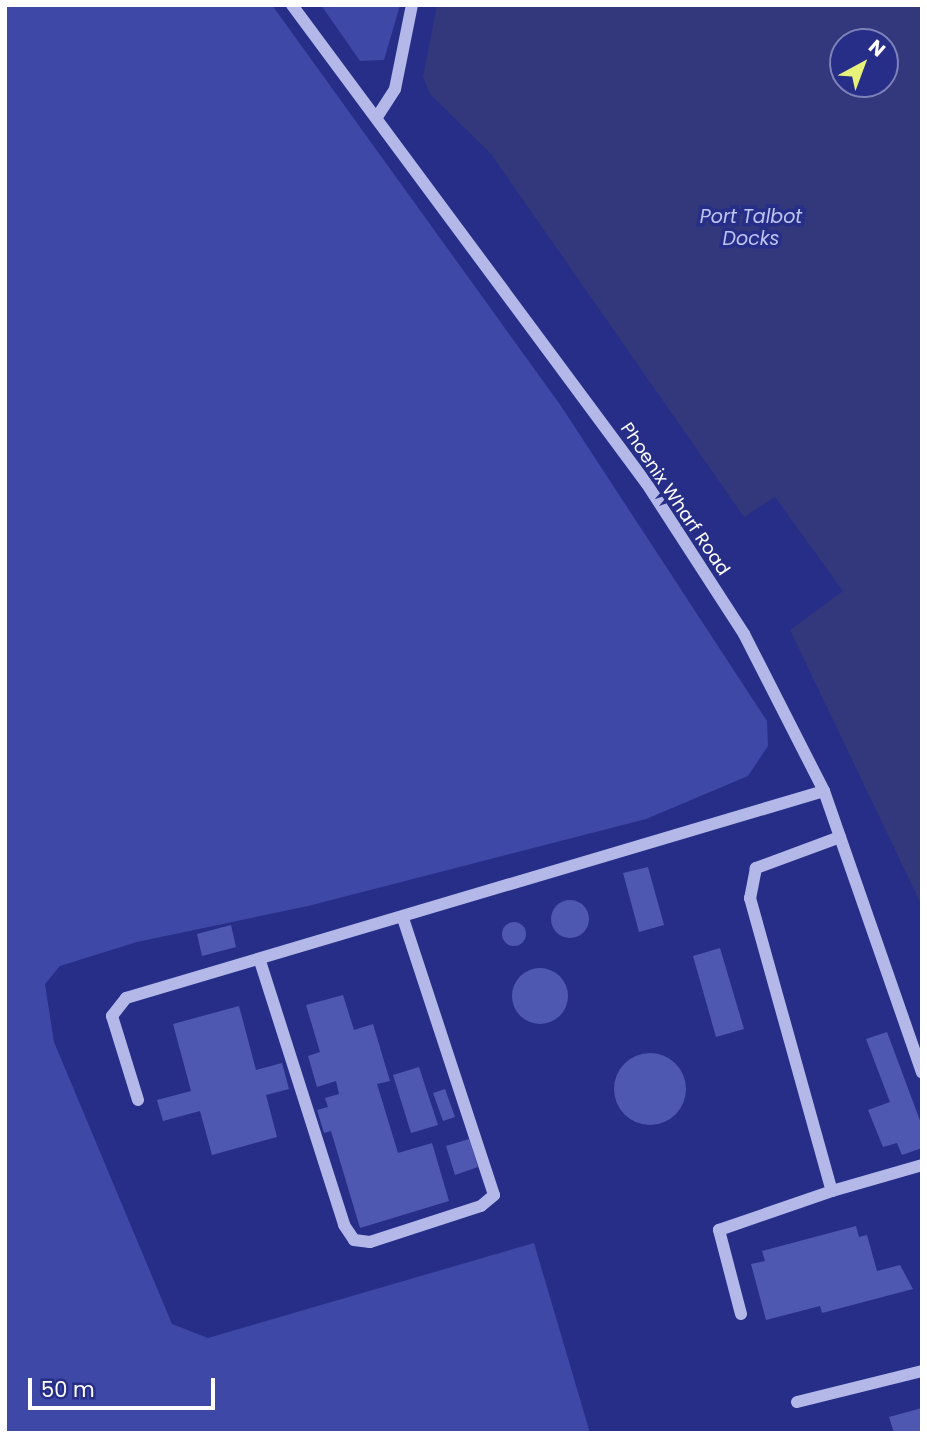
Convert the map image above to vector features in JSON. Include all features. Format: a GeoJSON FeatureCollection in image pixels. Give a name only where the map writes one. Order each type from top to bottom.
{"type":"FeatureCollection","features":[{"type":"Feature","properties":{"kind":"lane","name":"Phoenix Wharf Road"},"geometry":{"type":"LineString","coordinates":[[292,5],[377,117],[685,540],[770,680],[824,792],[922,1072]]}},
{"type":"Feature","properties":{"kind":"lane"},"geometry":{"type":"LineString","coordinates":[[377,117],[395,89],[412,5]]}},
{"type":"Feature","properties":{"kind":"lane"},"geometry":{"type":"LineString","coordinates":[[138,1100],[113,1022],[117,1003],[824,792]]}},
{"type":"Feature","properties":{"kind":"lane"},"geometry":{"type":"LineString","coordinates":[[832,1191],[748,886],[761,865],[840,837]]}},
{"type":"Feature","properties":{"kind":"lane"},"geometry":{"type":"LineString","coordinates":[[260,961],[344,1225],[354,1240],[377,1240],[486,1204],[494,1195],[403,918]]}},
{"type":"Feature","properties":{"kind":"lane"},"geometry":{"type":"LineString","coordinates":[[741,1314],[719,1230],[832,1191],[922,1165]]}},
{"type":"Feature","properties":{"kind":"lane"},"geometry":{"type":"LineString","coordinates":[[797,1402],[922,1371]]}},
{"type":"Feature","properties":{"kind":"shaded area"},"geometry":{"type":"Polygon","coordinates":[[[5,5],[272,5],[561,406],[767,721],[768,746],[748,776],[646,819],[308,906],[137,942],[60,966],[45,984],[54,1042],[172,1324],[208,1338],[534,1243],[590,1433],[5,1433],[5,5]]]}},
{"type":"Feature","properties":{"kind":"shaded area"},"geometry":{"type":"Polygon","coordinates":[[[321,5],[400,5],[384,60],[360,61],[321,5]]]}},
{"type":"Feature","properties":{"kind":"water","name":"Port Talbot Docks"},"geometry":{"type":"Polygon","coordinates":[[[437,5],[922,5],[922,906],[790,630],[843,591],[775,497],[744,517],[491,154],[430,94],[423,77],[437,5]]]}},
{"type":"Feature","properties":{"kind":"building"},"geometry":{"type":"Polygon","coordinates":[[[648,867],[664,925],[639,932],[623,873],[648,867]]]}},
{"type":"Feature","properties":{"kind":"building"},"geometry":{"type":"Polygon","coordinates":[[[570,900],[583,906],[589,919],[583,932],[570,938],[557,932],[551,919],[557,906],[570,900]]]}},
{"type":"Feature","properties":{"kind":"building"},"geometry":{"type":"Polygon","coordinates":[[[514,922],[523,925],[526,934],[523,943],[514,946],[505,943],[502,934],[505,925],[514,922]]]}},
{"type":"Feature","properties":{"kind":"building"},"geometry":{"type":"Polygon","coordinates":[[[231,925],[236,947],[202,956],[197,934],[231,925]]]}},
{"type":"Feature","properties":{"kind":"building"},"geometry":{"type":"Polygon","coordinates":[[[720,948],[744,1029],[716,1037],[693,956],[720,948]]]}},
{"type":"Feature","properties":{"kind":"building"},"geometry":{"type":"Polygon","coordinates":[[[534,968],[546,968],[556,972],[564,980],[568,996],[564,1012],[556,1020],[546,1024],[534,1024],[524,1020],[516,1012],[512,1002],[512,990],[516,980],[524,972],[534,968]]]}},
{"type":"Feature","properties":{"kind":"building"},"geometry":{"type":"Polygon","coordinates":[[[343,995],[354,1030],[373,1024],[390,1081],[377,1084],[398,1153],[432,1143],[449,1201],[360,1228],[331,1131],[324,1133],[317,1110],[328,1107],[325,1098],[339,1094],[336,1081],[317,1087],[308,1056],[320,1052],[306,1005],[343,995]]]}},
{"type":"Feature","properties":{"kind":"building"},"geometry":{"type":"Polygon","coordinates":[[[239,1006],[256,1070],[282,1063],[289,1089],[266,1095],[277,1137],[212,1155],[200,1111],[163,1121],[157,1100],[191,1091],[173,1024],[239,1006]]]}},
{"type":"Feature","properties":{"kind":"building"},"geometry":{"type":"Polygon","coordinates":[[[887,1032],[922,1126],[922,1148],[902,1155],[897,1143],[883,1147],[868,1110],[890,1102],[866,1039],[887,1032]]]}},
{"type":"Feature","properties":{"kind":"building"},"geometry":{"type":"Polygon","coordinates":[[[650,1053],[670,1059],[680,1069],[686,1089],[680,1109],[670,1119],[650,1125],[630,1119],[620,1109],[614,1089],[620,1069],[630,1059],[650,1053]]]}},
{"type":"Feature","properties":{"kind":"building"},"geometry":{"type":"Polygon","coordinates":[[[419,1067],[438,1125],[411,1133],[393,1075],[419,1067]]]}},
{"type":"Feature","properties":{"kind":"building"},"geometry":{"type":"Polygon","coordinates":[[[445,1089],[455,1117],[443,1121],[433,1093],[445,1089]]]}},
{"type":"Feature","properties":{"kind":"building"},"geometry":{"type":"Polygon","coordinates":[[[469,1139],[478,1167],[455,1175],[446,1146],[469,1139]]]}},
{"type":"Feature","properties":{"kind":"building"},"geometry":{"type":"Polygon","coordinates":[[[856,1226],[859,1237],[867,1235],[877,1271],[900,1265],[913,1289],[822,1313],[820,1306],[766,1320],[751,1264],[765,1261],[762,1251],[856,1226]]]}},
{"type":"Feature","properties":{"kind":"building"},"geometry":{"type":"Polygon","coordinates":[[[922,1408],[922,1433],[894,1433],[889,1417],[922,1408]]]}}]}
